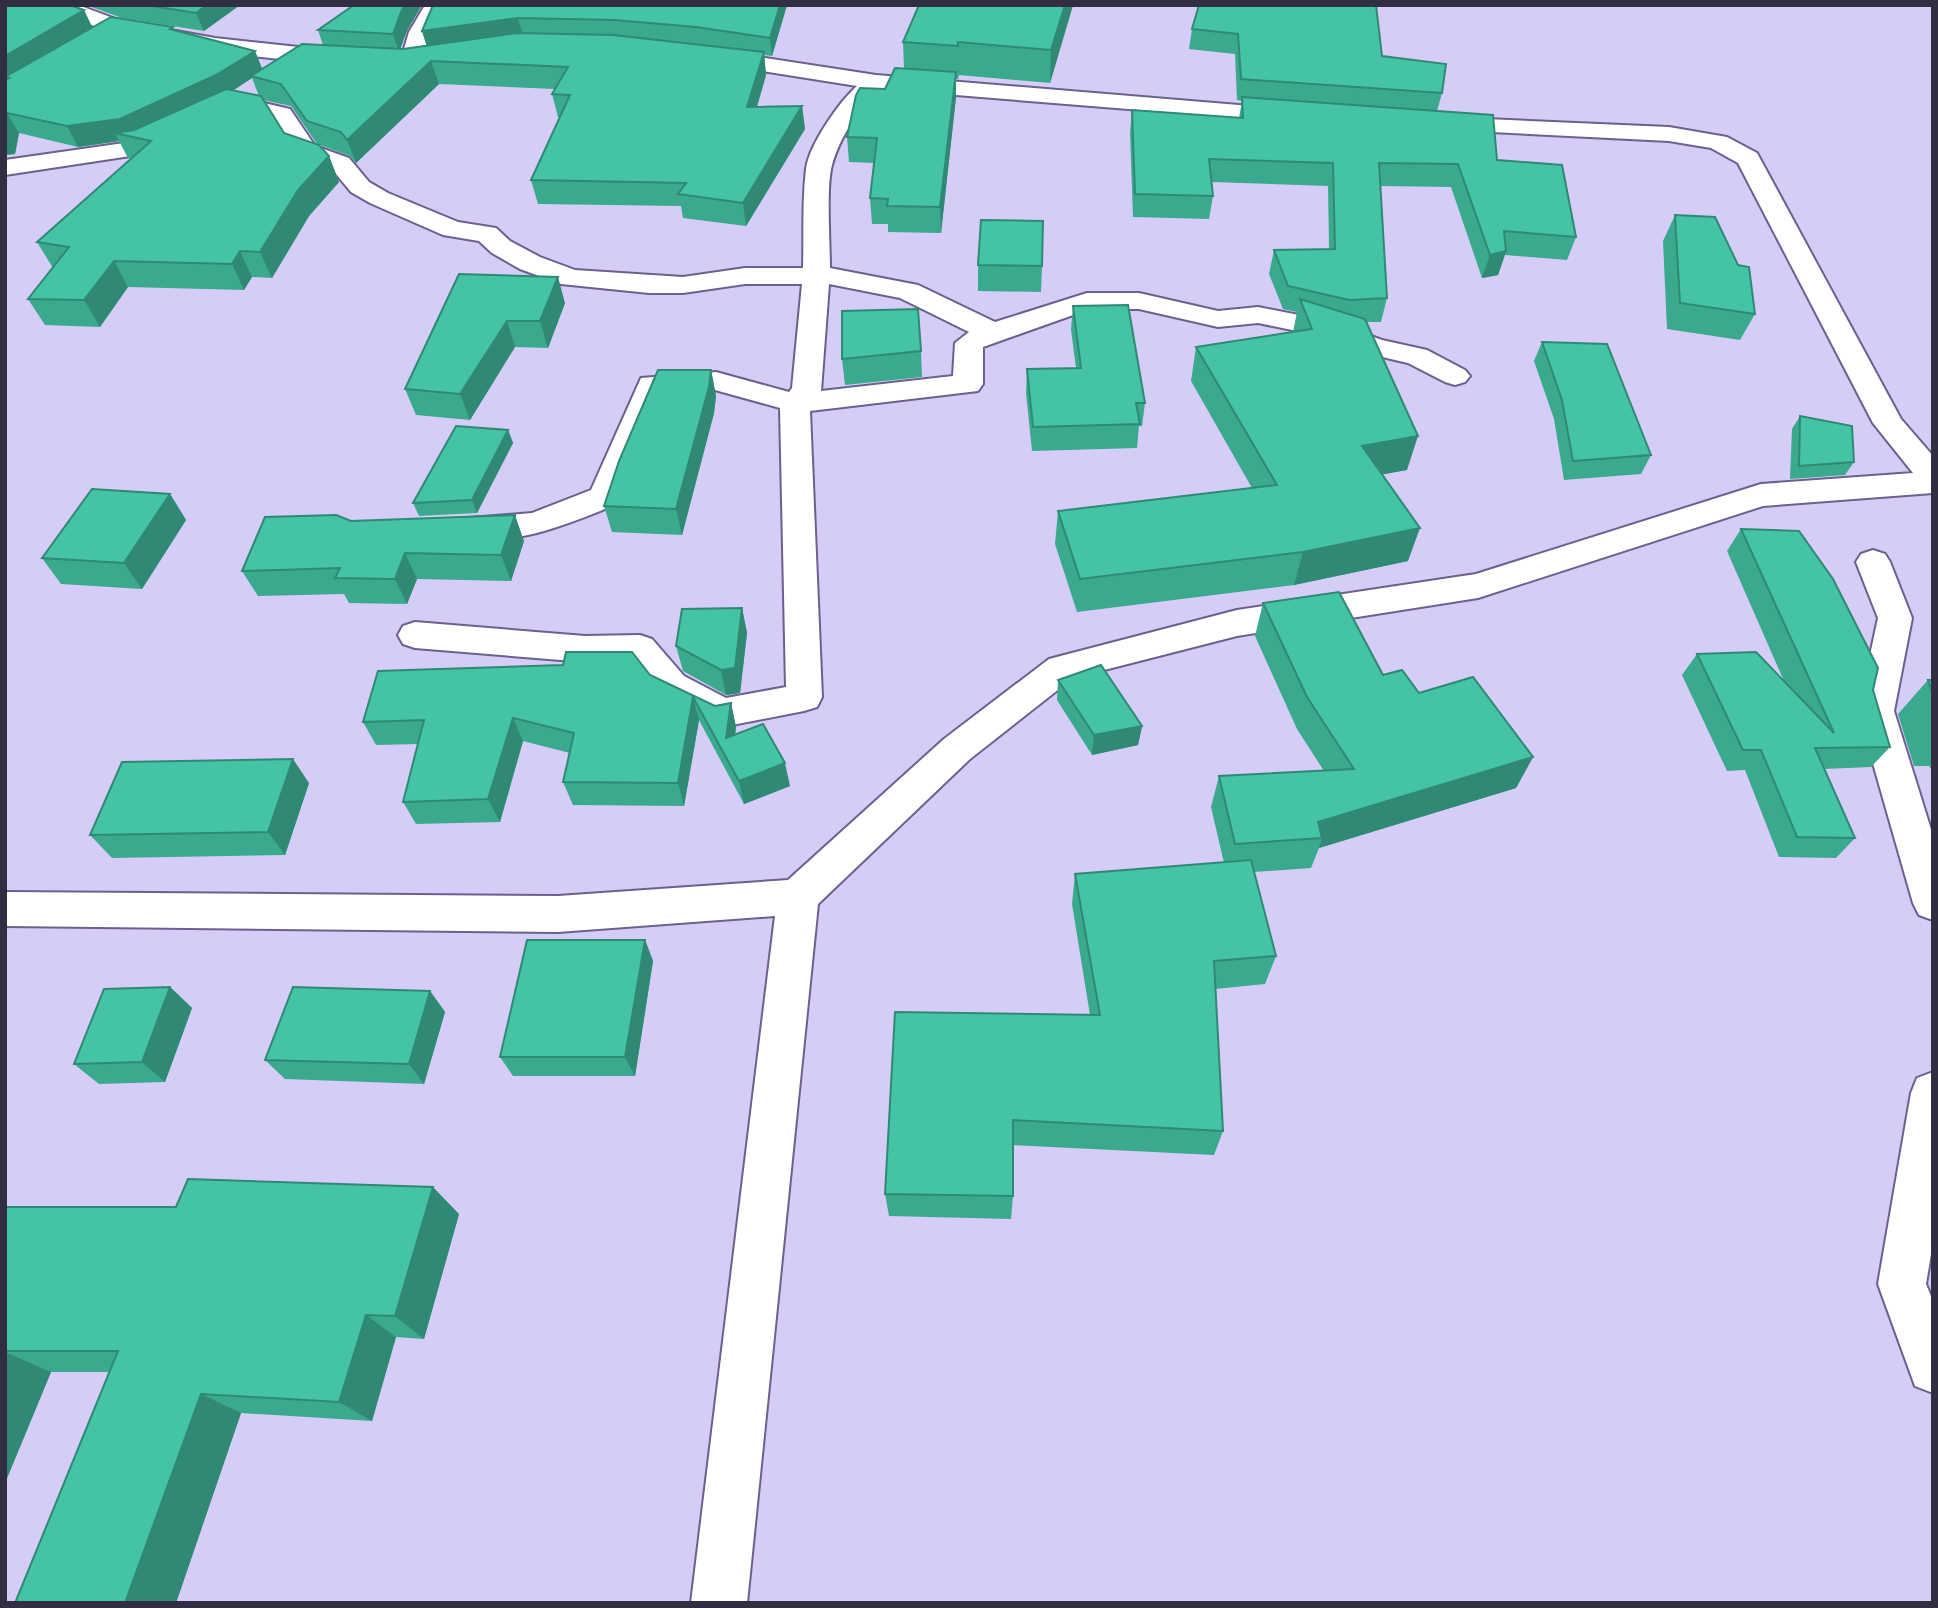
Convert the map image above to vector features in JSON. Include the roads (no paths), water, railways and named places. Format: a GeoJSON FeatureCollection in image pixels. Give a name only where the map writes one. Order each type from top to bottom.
{"type":"FeatureCollection","features":[{"type":"Feature","properties":{"kind":"street"},"geometry":{"type":"LineString","coordinates":[[58,5],[116,27],[305,57],[358,59]]}},
{"type":"Feature","properties":{"kind":"street"},"geometry":{"type":"LineString","coordinates":[[411,62],[414,44],[426,18],[437,5]]}},
{"type":"Feature","properties":{"kind":"street"},"geometry":{"type":"LineString","coordinates":[[94,40],[116,27]]}},
{"type":"Feature","properties":{"kind":"street"},"geometry":{"type":"LineString","coordinates":[[686,54],[876,82],[1316,116]]}},
{"type":"Feature","properties":{"kind":"street"},"geometry":{"type":"LineString","coordinates":[[5,168],[137,148],[234,103],[305,57]]}},
{"type":"Feature","properties":{"kind":"street"},"geometry":{"type":"LineString","coordinates":[[385,61],[411,62],[435,58]]}},
{"type":"Feature","properties":{"kind":"street"},"geometry":{"type":"LineString","coordinates":[[415,635],[585,649],[640,648],[671,686],[722,713],[804,697],[795,403],[807,390],[816,276],[819,166],[840,122],[855,100],[876,82]]}},
{"type":"Feature","properties":{"kind":"street"},"geometry":{"type":"LineString","coordinates":[[234,103],[282,114],[306,152],[327,156],[340,163],[360,187],[379,198],[452,229],[487,234],[501,247],[530,263],[571,278],[660,285],[745,276],[816,276],[908,291],[992,332]]}},
{"type":"Feature","properties":{"kind":"street"},"geometry":{"type":"LineString","coordinates":[[1422,123],[1669,134],[1718,142],[1748,158],[1888,423],[1933,480]]}},
{"type":"Feature","properties":{"kind":"street"},"geometry":{"type":"LineString","coordinates":[[438,529],[536,524],[604,497],[651,385],[716,381],[795,403],[968,384],[969,343],[992,332],[1041,318],[1087,300],[1139,300],[1218,319],[1258,315],[1319,327],[1375,347],[1417,356],[1455,376]]}},
{"type":"Feature","properties":{"kind":"street"},"geometry":{"type":"LineString","coordinates":[[5,909],[558,914],[798,897],[957,749],[1062,668],[1237,623],[1478,586],[1761,495],[1933,480]]}},
{"type":"Feature","properties":{"kind":"street"},"geometry":{"type":"LineString","coordinates":[[1873,562],[1895,618],[1875,711],[1933,903]]}},
{"type":"Feature","properties":{"kind":"street"},"geometry":{"type":"LineString","coordinates":[[719,1603],[798,897]]}},
{"type":"Feature","properties":{"kind":"street"},"geometry":{"type":"LineString","coordinates":[[1933,1093],[1902,1284],[1933,1368]]}}]}
